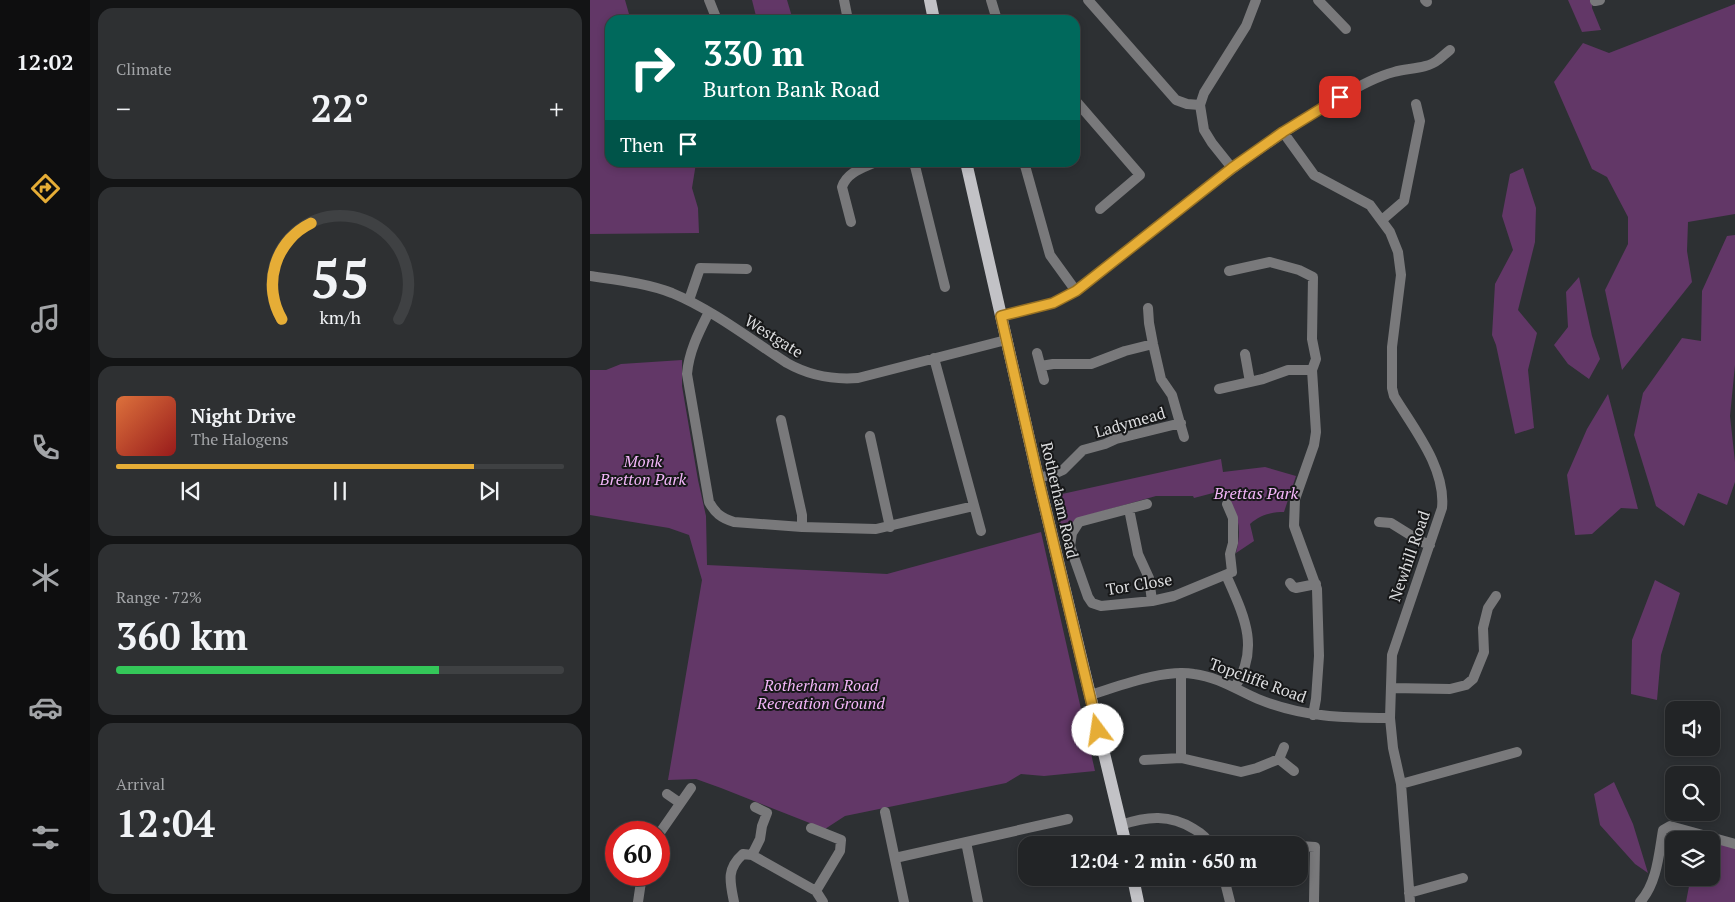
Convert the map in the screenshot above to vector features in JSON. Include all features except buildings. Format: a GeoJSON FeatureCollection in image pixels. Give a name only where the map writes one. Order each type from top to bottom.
{"type":"FeatureCollection","features":[{"type":"Feature","properties":{"kind":"main road"},"geometry":{"type":"LineString","coordinates":[[930,0],[933,15]]}},
{"type":"Feature","properties":{"kind":"main road","name":"Rotherham Road"},"geometry":{"type":"LineString","coordinates":[[967,167],[1038,478],[1124,836]]}},
{"type":"Feature","properties":{"kind":"main road"},"geometry":{"type":"LineString","coordinates":[[1135,886],[1138,902]]}},
{"type":"Feature","properties":{"kind":"street"},"geometry":{"type":"LineString","coordinates":[[709,0],[715,15]]}},
{"type":"Feature","properties":{"kind":"street"},"geometry":{"type":"LineString","coordinates":[[844,0],[847,15]]}},
{"type":"Feature","properties":{"kind":"street"},"geometry":{"type":"LineString","coordinates":[[991,0],[996,15]]}},
{"type":"Feature","properties":{"kind":"street"},"geometry":{"type":"LineString","coordinates":[[1088,0],[1176,100],[1200,105]]}},
{"type":"Feature","properties":{"kind":"street"},"geometry":{"type":"LineString","coordinates":[[1232,168],[1204,130],[1200,105],[1204,93],[1246,26],[1256,0]]}},
{"type":"Feature","properties":{"kind":"street"},"geometry":{"type":"LineString","coordinates":[[1318,0],[1346,29]]}},
{"type":"Feature","properties":{"kind":"street"},"geometry":{"type":"LineString","coordinates":[[1001,316],[1053,303],[1076,291],[1232,168],[1283,132],[1340,97],[1374,79],[1393,72],[1428,65],[1437,61],[1444,50]]}},
{"type":"Feature","properties":{"kind":"street"},"geometry":{"type":"LineString","coordinates":[[1080,106],[1140,175],[1100,209]]}},
{"type":"Feature","properties":{"kind":"street"},"geometry":{"type":"LineString","coordinates":[[1382,220],[1404,202],[1420,121],[1415,109]]}},
{"type":"Feature","properties":{"kind":"street","name":"Newhill Road"},"geometry":{"type":"LineString","coordinates":[[1283,132],[1314,175],[1370,205],[1390,232],[1398,251],[1401,274],[1392,347],[1392,388],[1394,396],[1433,462],[1442,494],[1442,508],[1392,655],[1390,718],[1393,748],[1401,784],[1410,897]]}},
{"type":"Feature","properties":{"kind":"street"},"geometry":{"type":"LineString","coordinates":[[851,222],[842,187],[851,174],[866,167]]}},
{"type":"Feature","properties":{"kind":"street"},"geometry":{"type":"LineString","coordinates":[[915,167],[945,286]]}},
{"type":"Feature","properties":{"kind":"street"},"geometry":{"type":"LineString","coordinates":[[1025,167],[1050,255],[1076,291]]}},
{"type":"Feature","properties":{"kind":"street"},"geometry":{"type":"LineString","coordinates":[[1229,270],[1270,262],[1299,270],[1313,277],[1312,339],[1316,359],[1312,370],[1316,432],[1314,445],[1296,499],[1294,526],[1317,589],[1319,656],[1313,715]]}},
{"type":"Feature","properties":{"kind":"street"},"geometry":{"type":"LineString","coordinates":[[689,300],[700,268],[748,268]]}},
{"type":"Feature","properties":{"kind":"street","name":"Westgate"},"geometry":{"type":"LineString","coordinates":[[590,276],[629,281],[670,292],[689,300],[799,370],[823,377],[858,378],[1006,340]]}},
{"type":"Feature","properties":{"kind":"street","name":"Ladymead"},"geometry":{"type":"LineString","coordinates":[[1148,308],[1149,323],[1161,379],[1172,395],[1184,437]]}},
{"type":"Feature","properties":{"kind":"street"},"geometry":{"type":"LineString","coordinates":[[709,312],[694,340],[687,374],[709,502],[714,511],[723,519],[734,522],[802,527],[876,530],[974,506]]}},
{"type":"Feature","properties":{"kind":"street"},"geometry":{"type":"LineString","coordinates":[[1041,366],[1053,364],[1090,364],[1124,350],[1153,344]]}},
{"type":"Feature","properties":{"kind":"street"},"geometry":{"type":"LineString","coordinates":[[1038,353],[1044,380]]}},
{"type":"Feature","properties":{"kind":"street"},"geometry":{"type":"LineString","coordinates":[[1245,354],[1250,382]]}},
{"type":"Feature","properties":{"kind":"street"},"geometry":{"type":"LineString","coordinates":[[934,358],[981,531]]}},
{"type":"Feature","properties":{"kind":"street"},"geometry":{"type":"LineString","coordinates":[[1219,389],[1263,379],[1288,370],[1312,370]]}},
{"type":"Feature","properties":{"kind":"street"},"geometry":{"type":"LineString","coordinates":[[781,420],[789,430],[802,515],[802,527]]}},
{"type":"Feature","properties":{"kind":"street","name":"Ladymead"},"geometry":{"type":"LineString","coordinates":[[1038,478],[1063,470],[1083,450],[1116,439],[1181,423]]}},
{"type":"Feature","properties":{"kind":"street"},"geometry":{"type":"LineString","coordinates":[[870,436],[890,527]]}},
{"type":"Feature","properties":{"kind":"street","name":"Tor Close"},"geometry":{"type":"LineString","coordinates":[[1147,504],[1080,522],[1072,533],[1070,546],[1088,597],[1092,603],[1101,606],[1152,601],[1174,596],[1226,575]]}},
{"type":"Feature","properties":{"kind":"street"},"geometry":{"type":"LineString","coordinates":[[1227,504],[1233,518],[1233,531],[1230,554],[1232,572],[1226,575],[1242,611],[1249,644],[1247,664],[1235,687]]}},
{"type":"Feature","properties":{"kind":"street"},"geometry":{"type":"LineString","coordinates":[[1130,509],[1138,554],[1149,578],[1152,601]]}},
{"type":"Feature","properties":{"kind":"street"},"geometry":{"type":"LineString","coordinates":[[1379,522],[1391,522],[1420,541],[1430,545]]}},
{"type":"Feature","properties":{"kind":"street"},"geometry":{"type":"LineString","coordinates":[[1290,583],[1293,588],[1316,584]]}},
{"type":"Feature","properties":{"kind":"street"},"geometry":{"type":"LineString","coordinates":[[1391,688],[1450,688],[1466,685],[1473,679],[1484,652],[1483,628],[1488,608],[1496,596]]}},
{"type":"Feature","properties":{"kind":"street"},"geometry":{"type":"LineString","coordinates":[[1181,673],[1181,758]]}},
{"type":"Feature","properties":{"kind":"street","name":"Topcliffe Road"},"geometry":{"type":"LineString","coordinates":[[1090,695],[1145,679],[1181,673],[1212,678],[1235,687],[1257,699],[1313,715],[1344,718],[1390,718]]}},
{"type":"Feature","properties":{"kind":"street"},"geometry":{"type":"LineString","coordinates":[[1144,760],[1181,758],[1240,772],[1257,768],[1279,759],[1284,747]]}},
{"type":"Feature","properties":{"kind":"street"},"geometry":{"type":"LineString","coordinates":[[1401,784],[1518,752]]}},
{"type":"Feature","properties":{"kind":"street"},"geometry":{"type":"LineString","coordinates":[[1279,759],[1294,771]]}},
{"type":"Feature","properties":{"kind":"street"},"geometry":{"type":"LineString","coordinates":[[668,821],[691,788]]}},
{"type":"Feature","properties":{"kind":"street"},"geometry":{"type":"LineString","coordinates":[[667,794],[680,803]]}},
{"type":"Feature","properties":{"kind":"street"},"geometry":{"type":"LineString","coordinates":[[752,855],[760,840],[762,826],[767,813],[755,807]]}},
{"type":"Feature","properties":{"kind":"street"},"geometry":{"type":"LineString","coordinates":[[885,812],[904,902]]}},
{"type":"Feature","properties":{"kind":"street"},"geometry":{"type":"LineString","coordinates":[[1121,825],[1153,817],[1165,817],[1191,827],[1204,836]]}},
{"type":"Feature","properties":{"kind":"street"},"geometry":{"type":"LineString","coordinates":[[895,858],[1068,820]]}},
{"type":"Feature","properties":{"kind":"street"},"geometry":{"type":"LineString","coordinates":[[1640,902],[1645,896],[1654,875],[1663,830],[1670,826],[1735,844]]}},
{"type":"Feature","properties":{"kind":"street"},"geometry":{"type":"LineString","coordinates":[[811,828],[841,840],[840,851],[816,891]]}},
{"type":"Feature","properties":{"kind":"street"},"geometry":{"type":"LineString","coordinates":[[966,842],[978,902]]}},
{"type":"Feature","properties":{"kind":"street"},"geometry":{"type":"LineString","coordinates":[[1308,847],[1315,848],[1314,902]]}},
{"type":"Feature","properties":{"kind":"street"},"geometry":{"type":"LineString","coordinates":[[734,902],[730,872],[738,858],[743,854],[752,855],[816,891],[823,902]]}},
{"type":"Feature","properties":{"kind":"street"},"geometry":{"type":"LineString","coordinates":[[1410,897],[1463,878]]}},
{"type":"Feature","properties":{"kind":"street"},"geometry":{"type":"LineString","coordinates":[[638,902],[640,886]]}},
{"type":"Feature","properties":{"kind":"street"},"geometry":{"type":"LineString","coordinates":[[1226,886],[1230,902]]}},
{"type":"Feature","properties":{"kind":"green space"},"geometry":{"type":"Polygon","coordinates":[[[590,0],[625,0],[628,15],[605,15],[605,167],[695,167],[692,188],[698,208],[699,233],[590,234],[590,0]]]}},
{"type":"Feature","properties":{"kind":"green space"},"geometry":{"type":"Polygon","coordinates":[[[752,0],[787,0],[792,15],[756,15],[752,0]]]}},
{"type":"Feature","properties":{"kind":"green space"},"geometry":{"type":"Polygon","coordinates":[[[1568,0],[1592,0],[1592,8],[1601,30],[1582,32],[1568,0]]]}},
{"type":"Feature","properties":{"kind":"green space"},"geometry":{"type":"Polygon","coordinates":[[[1735,4],[1735,214],[1688,222],[1687,251],[1692,282],[1622,370],[1605,290],[1628,244],[1628,217],[1607,177],[1592,169],[1554,82],[1583,43],[1609,53],[1735,4]]]}},
{"type":"Feature","properties":{"kind":"green space"},"geometry":{"type":"Polygon","coordinates":[[[1523,168],[1536,208],[1535,242],[1518,310],[1537,333],[1528,370],[1534,428],[1515,434],[1496,345],[1492,335],[1495,284],[1513,250],[1502,216],[1510,174],[1523,168]]]}},
{"type":"Feature","properties":{"kind":"green space"},"geometry":{"type":"Polygon","coordinates":[[[1735,235],[1735,365],[1730,416],[1735,462],[1735,482],[1727,505],[1698,493],[1684,526],[1656,506],[1634,435],[1643,393],[1682,338],[1701,341],[1702,291],[1727,236],[1735,235]]]}},
{"type":"Feature","properties":{"kind":"green space"},"geometry":{"type":"Polygon","coordinates":[[[1579,277],[1592,336],[1600,359],[1589,379],[1568,364],[1554,345],[1568,327],[1566,292],[1579,277]]]}},
{"type":"Feature","properties":{"kind":"green space","name":"Rotherham Road Recreation Ground"},"geometry":{"type":"Polygon","coordinates":[[[682,360],[682,386],[706,516],[707,565],[887,574],[1041,532],[1095,771],[1044,776],[1021,774],[1006,783],[845,816],[825,829],[696,779],[668,780],[702,580],[689,535],[669,528],[590,515],[590,370],[606,370],[621,364],[682,360]]]}},
{"type":"Feature","properties":{"kind":"green space"},"geometry":{"type":"Polygon","coordinates":[[[1608,394],[1638,509],[1621,508],[1592,534],[1575,535],[1567,475],[1587,429],[1608,394]]]}},
{"type":"Feature","properties":{"kind":"green space","name":"Brettas Park"},"geometry":{"type":"Polygon","coordinates":[[[1221,459],[1223,472],[1265,467],[1296,476],[1284,512],[1266,515],[1250,524],[1254,541],[1236,553],[1239,526],[1235,511],[1221,487],[1213,493],[1194,498],[1193,496],[1156,496],[1085,516],[1072,523],[1063,539],[1053,496],[1221,459]]]}},
{"type":"Feature","properties":{"kind":"green space"},"geometry":{"type":"Polygon","coordinates":[[[1655,580],[1680,593],[1661,655],[1657,700],[1631,694],[1632,640],[1655,580]]]}},
{"type":"Feature","properties":{"kind":"green space"},"geometry":{"type":"Polygon","coordinates":[[[1614,782],[1633,824],[1648,873],[1635,864],[1600,825],[1594,794],[1614,782]]]}},
{"type":"Feature","properties":{"kind":"green space"},"geometry":{"type":"Polygon","coordinates":[[[1720,844],[1735,848],[1735,902],[1686,902],[1689,886],[1720,886],[1720,844]]]}},
{"type":"Feature","properties":{"kind":"route"},"geometry":{"type":"LineString","coordinates":[[1098,730],[1001,316],[1053,303],[1076,291],[1232,168],[1283,132],[1340,97]]}},
{"type":"Feature","properties":{"kind":"park label","name":"Monk Bretton Park"},"geometry":{"type":"Point","coordinates":[643,470]}}]}
